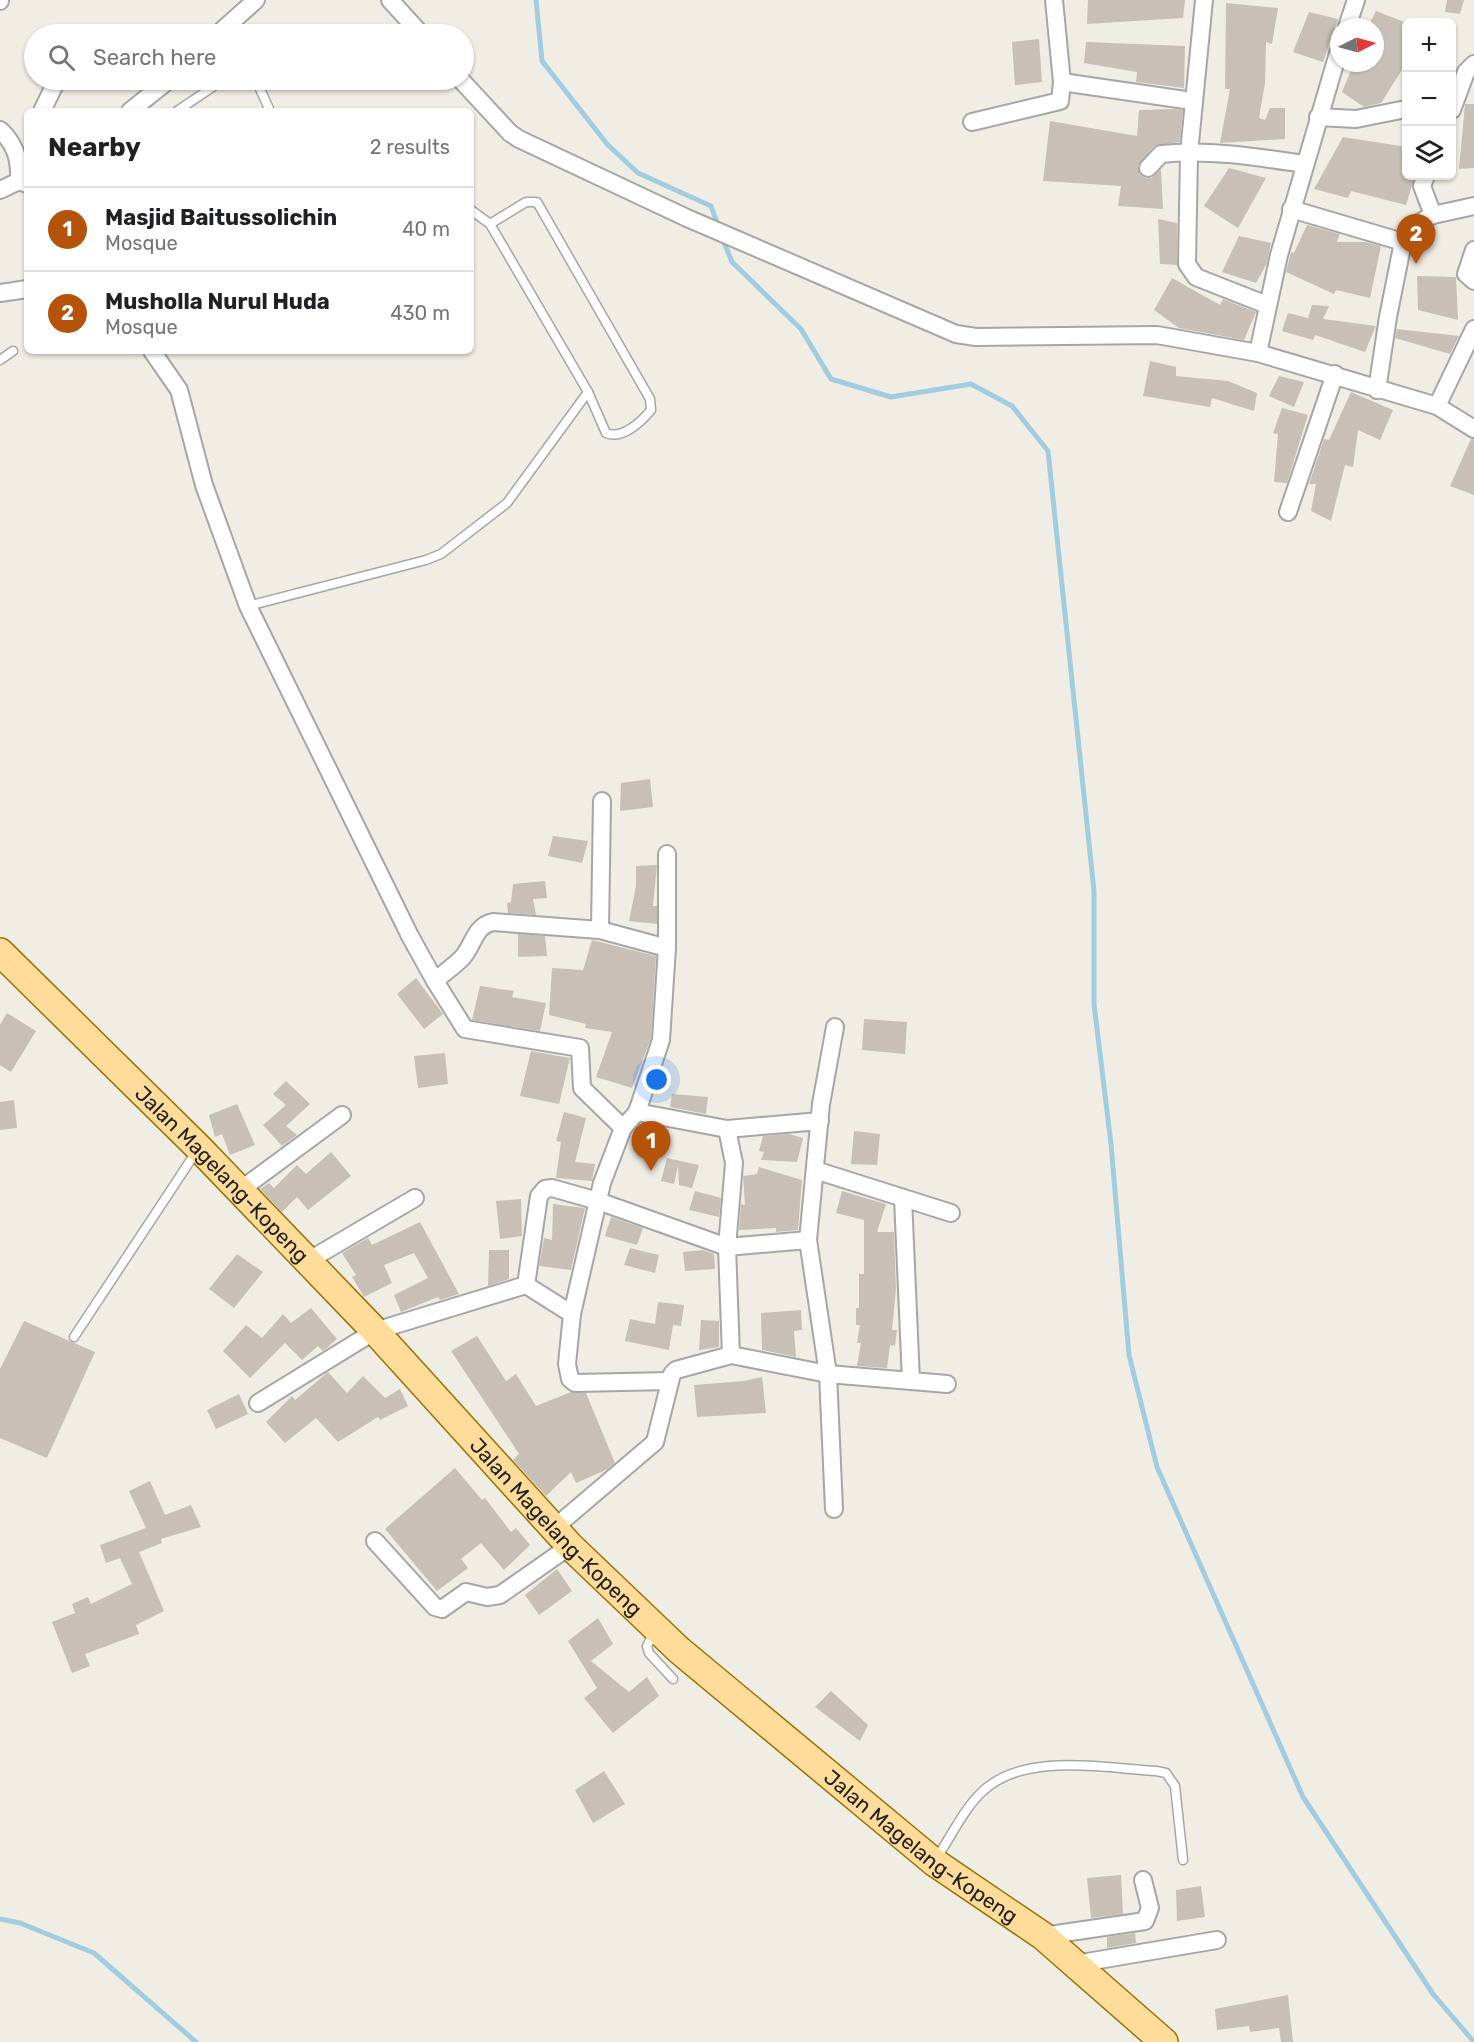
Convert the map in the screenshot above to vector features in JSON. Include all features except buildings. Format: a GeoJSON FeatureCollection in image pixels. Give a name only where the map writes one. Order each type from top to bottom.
{"type":"FeatureCollection","features":[{"type":"Feature","properties":{"kind":"main road","name":"Jalan Magelang-Kopeng"},"geometry":{"type":"LineString","coordinates":[[0,951],[199,1148],[306,1262],[375,1331],[562,1537],[679,1650],[934,1862],[1043,1935],[1164,2042]]}},
{"type":"Feature","properties":{"kind":"street"},"geometry":{"type":"LineString","coordinates":[[229,24],[256,0]]}},
{"type":"Feature","properties":{"kind":"street"},"geometry":{"type":"LineString","coordinates":[[390,0],[412,24]]}},
{"type":"Feature","properties":{"kind":"street"},"geometry":{"type":"LineString","coordinates":[[972,122],[1056,103],[1062,97],[1054,0]]}},
{"type":"Feature","properties":{"kind":"street"},"geometry":{"type":"LineString","coordinates":[[1204,0],[1192,101],[1189,153],[1187,248],[1189,271],[1196,277],[1268,305]]}},
{"type":"Feature","properties":{"kind":"street"},"geometry":{"type":"LineString","coordinates":[[1350,18],[1356,0]]}},
{"type":"Feature","properties":{"kind":"street"},"geometry":{"type":"LineString","coordinates":[[1456,97],[1466,72],[1474,64]]}},
{"type":"Feature","properties":{"kind":"street"},"geometry":{"type":"LineString","coordinates":[[1258,352],[1291,209],[1332,72]]}},
{"type":"Feature","properties":{"kind":"street"},"geometry":{"type":"LineString","coordinates":[[1062,82],[1192,101]]}},
{"type":"Feature","properties":{"kind":"street"},"geometry":{"type":"LineString","coordinates":[[43,108],[52,90]]}},
{"type":"Feature","properties":{"kind":"street"},"geometry":{"type":"LineString","coordinates":[[134,108],[156,90]]}},
{"type":"Feature","properties":{"kind":"street"},"geometry":{"type":"LineString","coordinates":[[470,90],[510,133],[749,246],[966,336],[1157,335],[1258,352],[1335,374],[1377,390],[1437,406],[1474,429]]}},
{"type":"Feature","properties":{"kind":"street"},"geometry":{"type":"LineString","coordinates":[[1318,117],[1356,119],[1402,110]]}},
{"type":"Feature","properties":{"kind":"street"},"geometry":{"type":"LineString","coordinates":[[0,130],[9,138],[18,159],[23,183],[0,190]]}},
{"type":"Feature","properties":{"kind":"street"},"geometry":{"type":"LineString","coordinates":[[18,159],[24,148]]}},
{"type":"Feature","properties":{"kind":"street"},"geometry":{"type":"LineString","coordinates":[[1148,168],[1161,154],[1189,153],[1248,155],[1304,164]]}},
{"type":"Feature","properties":{"kind":"street"},"geometry":{"type":"LineString","coordinates":[[1424,180],[1422,186],[1433,214]]}},
{"type":"Feature","properties":{"kind":"street"},"geometry":{"type":"LineString","coordinates":[[1377,390],[1403,242],[1413,226],[1433,214],[1474,206]]}},
{"type":"Feature","properties":{"kind":"street"},"geometry":{"type":"LineString","coordinates":[[1291,209],[1403,242]]}},
{"type":"Feature","properties":{"kind":"street"},"geometry":{"type":"LineString","coordinates":[[1474,250],[1466,274],[1474,281]]}},
{"type":"Feature","properties":{"kind":"street"},"geometry":{"type":"LineString","coordinates":[[0,293],[24,289]]}},
{"type":"Feature","properties":{"kind":"street"},"geometry":{"type":"LineString","coordinates":[[1437,406],[1474,329]]}},
{"type":"Feature","properties":{"kind":"street"},"geometry":{"type":"LineString","coordinates":[[154,354],[179,390],[204,485],[248,606],[410,936],[435,981],[465,1029],[580,1048],[582,1088],[623,1128]]}},
{"type":"Feature","properties":{"kind":"street"},"geometry":{"type":"LineString","coordinates":[[1288,512],[1335,374]]}},
{"type":"Feature","properties":{"kind":"street"},"geometry":{"type":"LineString","coordinates":[[600,930],[602,801]]}},
{"type":"Feature","properties":{"kind":"street"},"geometry":{"type":"LineString","coordinates":[[667,854],[667,948],[661,1040],[637,1112],[623,1128],[598,1201],[572,1314],[567,1364],[570,1379],[575,1383],[670,1381]]}},
{"type":"Feature","properties":{"kind":"street"},"geometry":{"type":"LineString","coordinates":[[435,981],[461,958],[478,930],[485,924],[600,930],[667,948]]}},
{"type":"Feature","properties":{"kind":"street"},"geometry":{"type":"LineString","coordinates":[[834,1509],[828,1374],[808,1240],[820,1121],[835,1027]]}},
{"type":"Feature","properties":{"kind":"street"},"geometry":{"type":"LineString","coordinates":[[637,1112],[727,1129],[820,1121]]}},
{"type":"Feature","properties":{"kind":"street"},"geometry":{"type":"LineString","coordinates":[[239,1191],[342,1115]]}},
{"type":"Feature","properties":{"kind":"street"},"geometry":{"type":"LineString","coordinates":[[727,1129],[734,1162],[727,1247],[731,1355]]}},
{"type":"Feature","properties":{"kind":"street"},"geometry":{"type":"LineString","coordinates":[[814,1170],[951,1213]]}},
{"type":"Feature","properties":{"kind":"street"},"geometry":{"type":"LineString","coordinates":[[526,1285],[542,1191],[552,1188],[598,1201],[727,1247],[808,1240]]}},
{"type":"Feature","properties":{"kind":"street"},"geometry":{"type":"LineString","coordinates":[[306,1262],[415,1198]]}},
{"type":"Feature","properties":{"kind":"street"},"geometry":{"type":"LineString","coordinates":[[903,1198],[911,1381]]}},
{"type":"Feature","properties":{"kind":"street"},"geometry":{"type":"LineString","coordinates":[[258,1403],[375,1331],[526,1285],[572,1314]]}},
{"type":"Feature","properties":{"kind":"street"},"geometry":{"type":"LineString","coordinates":[[375,1541],[435,1607],[442,1609],[466,1592],[487,1597],[500,1595],[562,1537],[655,1442],[670,1381],[676,1370],[731,1355],[828,1374],[947,1384]]}},
{"type":"Feature","properties":{"kind":"street"},"geometry":{"type":"LineString","coordinates":[[1043,1935],[1145,1921],[1150,1908],[1143,1880]]}},
{"type":"Feature","properties":{"kind":"street"},"geometry":{"type":"LineString","coordinates":[[1075,1964],[1217,1940]]}},
{"type":"Feature","properties":{"kind":"lane"},"geometry":{"type":"LineString","coordinates":[[181,108],[208,90]]}},
{"type":"Feature","properties":{"kind":"lane"},"geometry":{"type":"LineString","coordinates":[[261,90],[269,108]]}},
{"type":"Feature","properties":{"kind":"lane"},"geometry":{"type":"LineString","coordinates":[[474,212],[490,224],[588,392],[606,433],[623,434],[651,410],[650,399],[537,202],[526,202],[490,224]]}},
{"type":"Feature","properties":{"kind":"lane"},"geometry":{"type":"LineString","coordinates":[[0,360],[14,351]]}},
{"type":"Feature","properties":{"kind":"lane"},"geometry":{"type":"LineString","coordinates":[[248,606],[426,560],[441,554],[507,503],[588,392]]}},
{"type":"Feature","properties":{"kind":"lane"},"geometry":{"type":"LineString","coordinates":[[74,1337],[199,1148]]}},
{"type":"Feature","properties":{"kind":"lane"},"geometry":{"type":"LineString","coordinates":[[657,1629],[647,1646],[673,1679]]}},
{"type":"Feature","properties":{"kind":"lane"},"geometry":{"type":"LineString","coordinates":[[934,1862],[981,1793],[997,1778],[1018,1770],[1043,1766],[1166,1773],[1175,1786],[1183,1860]]}},
{"type":"Feature","properties":{"kind":"waterway"},"geometry":{"type":"LineString","coordinates":[[536,0],[542,61],[607,144],[638,173],[711,206],[719,228]]}},
{"type":"Feature","properties":{"kind":"waterway"},"geometry":{"type":"LineString","coordinates":[[722,237],[732,262],[801,329],[831,379],[891,397],[971,384],[1012,406],[1048,451],[1094,891],[1094,1004],[1111,1144],[1129,1355],[1157,1467],[1303,1797],[1433,1994],[1474,2042]]}},
{"type":"Feature","properties":{"kind":"waterway"},"geometry":{"type":"LineString","coordinates":[[0,1919],[20,1923],[94,1953],[196,2042]]}},
{"type":"Feature","properties":{"kind":"place","name":"Musholla Nurul Huda"},"geometry":{"type":"Point","coordinates":[1416,264]}},
{"type":"Feature","properties":{"kind":"place","name":"Masjid Baitussolichin"},"geometry":{"type":"Point","coordinates":[651,1171]}}]}
